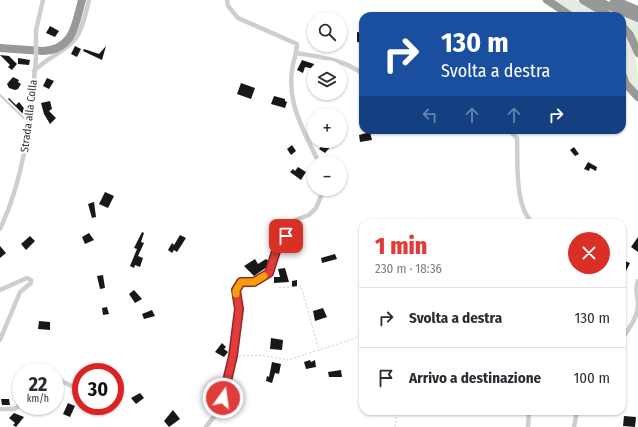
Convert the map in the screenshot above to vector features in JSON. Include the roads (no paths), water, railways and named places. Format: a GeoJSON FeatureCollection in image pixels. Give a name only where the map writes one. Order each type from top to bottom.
{"type":"FeatureCollection","features":[{"type":"Feature","properties":{"kind":"highway"},"geometry":{"type":"LineString","coordinates":[[0,48],[50,51],[62,46],[73,32],[82,0]]}},
{"type":"Feature","properties":{"kind":"highway"},"geometry":{"type":"LineString","coordinates":[[547,0],[565,12]]}},
{"type":"Feature","properties":{"kind":"highway"},"geometry":{"type":"LineString","coordinates":[[583,0],[603,12]]}},
{"type":"Feature","properties":{"kind":"highway"},"geometry":{"type":"LineString","coordinates":[[594,0],[623,12]]}},
{"type":"Feature","properties":{"kind":"highway"},"geometry":{"type":"LineString","coordinates":[[614,0],[638,10]]}},
{"type":"Feature","properties":{"kind":"highway"},"geometry":{"type":"LineString","coordinates":[[626,13],[638,18]]}},
{"type":"Feature","properties":{"kind":"highway"},"geometry":{"type":"LineString","coordinates":[[626,30],[630,35],[638,53]]}},
{"type":"Feature","properties":{"kind":"highway"},"geometry":{"type":"LineString","coordinates":[[626,84],[638,97]]}},
{"type":"Feature","properties":{"kind":"street","name":"Strada alla Colla"},"geometry":{"type":"LineString","coordinates":[[0,228],[9,208],[27,144],[36,58],[36,30],[42,0]]}},
{"type":"Feature","properties":{"kind":"street"},"geometry":{"type":"LineString","coordinates":[[34,71],[44,61],[57,54],[76,39],[89,0]]}},
{"type":"Feature","properties":{"kind":"street"},"geometry":{"type":"LineString","coordinates":[[227,0],[232,11],[245,22],[297,44],[290,81],[290,93],[296,113],[316,156]]}},
{"type":"Feature","properties":{"kind":"street"},"geometry":{"type":"LineString","coordinates":[[296,53],[331,58],[341,61],[359,72]]}},
{"type":"Feature","properties":{"kind":"street"},"geometry":{"type":"LineString","coordinates":[[513,134],[517,138],[517,177],[528,219]]}},
{"type":"Feature","properties":{"kind":"street"},"geometry":{"type":"LineString","coordinates":[[206,427],[220,408],[233,356],[239,309],[236,290],[237,286],[241,282],[254,282],[269,273],[281,240],[286,236],[295,220],[308,215],[316,208],[321,196]]}},
{"type":"Feature","properties":{"kind":"street"},"geometry":{"type":"LineString","coordinates":[[0,290],[28,278],[32,281],[31,284],[20,292],[16,299],[0,340]]}},
{"type":"Feature","properties":{"kind":"street"},"geometry":{"type":"LineString","coordinates":[[626,332],[636,315],[638,304],[636,290],[638,281]]}},
{"type":"Feature","properties":{"kind":"street"},"geometry":{"type":"LineString","coordinates":[[0,409],[12,409]]}},
{"type":"Feature","properties":{"kind":"street"},"geometry":{"type":"LineString","coordinates":[[528,427],[529,415]]}},
{"type":"Feature","properties":{"kind":"street"},"geometry":{"type":"LineString","coordinates":[[574,427],[576,415]]}},
{"type":"Feature","properties":{"kind":"lane"},"geometry":{"type":"LineString","coordinates":[[0,95],[30,124]]}}]}
